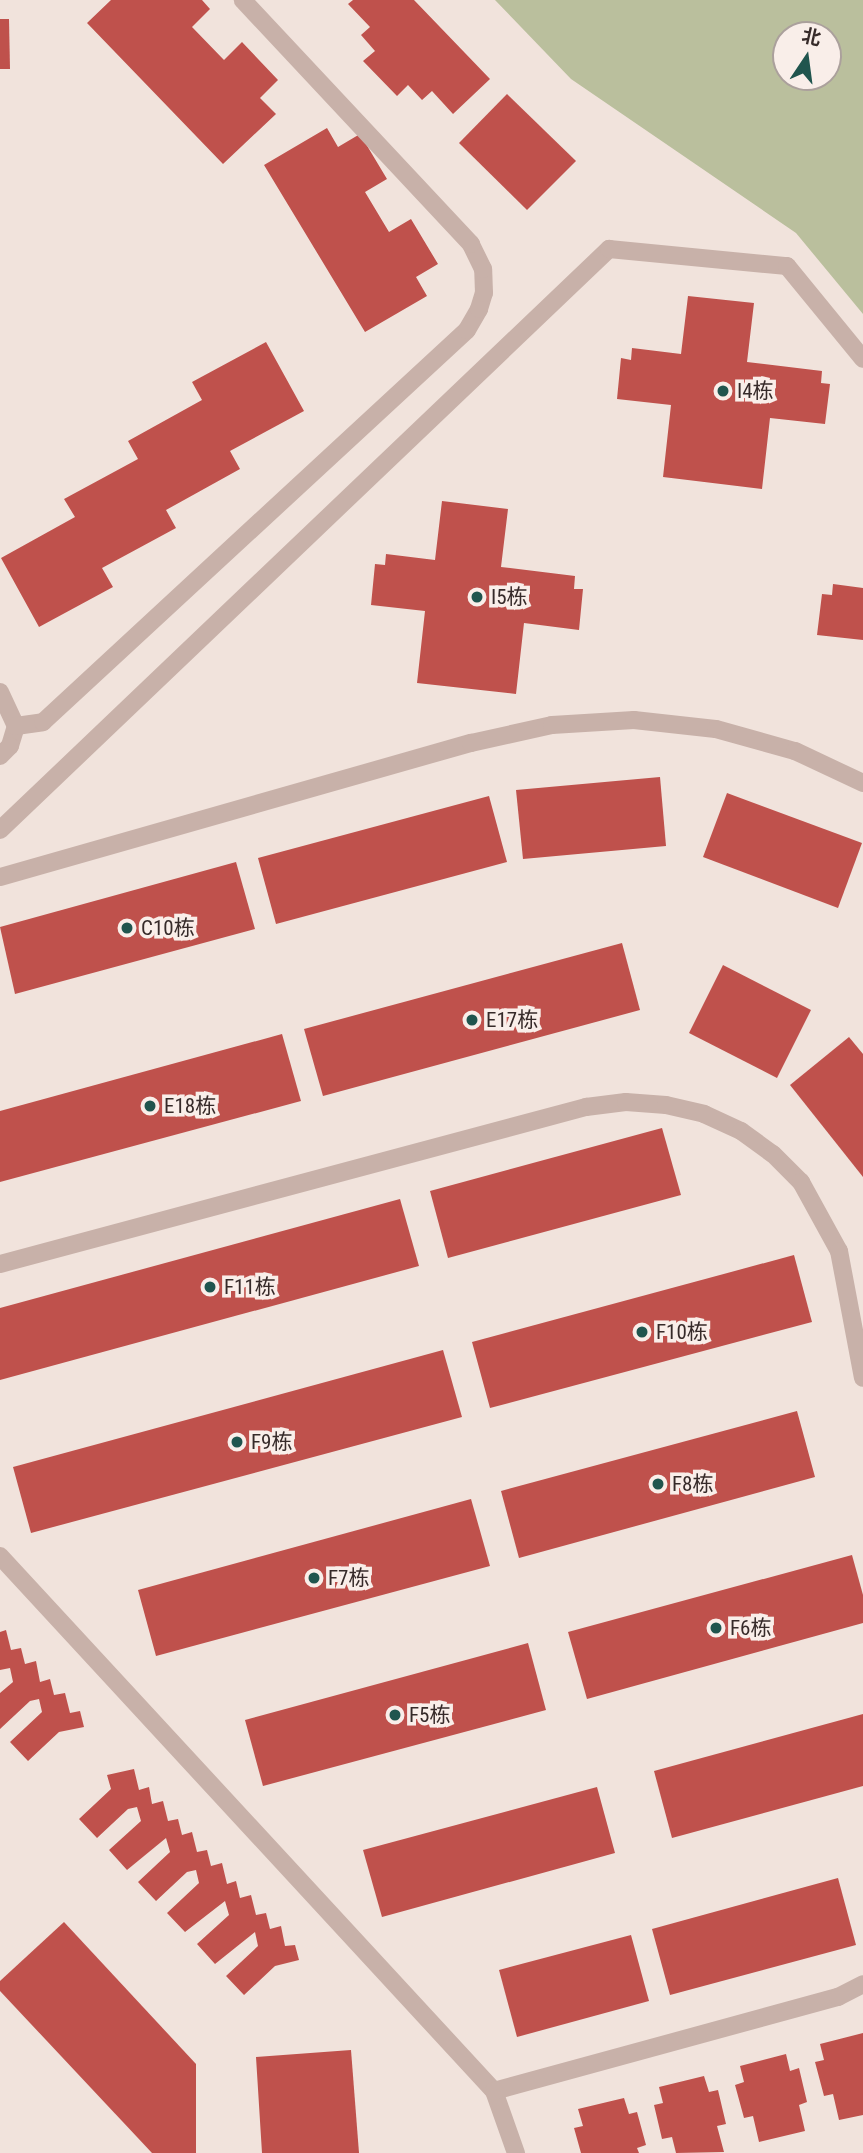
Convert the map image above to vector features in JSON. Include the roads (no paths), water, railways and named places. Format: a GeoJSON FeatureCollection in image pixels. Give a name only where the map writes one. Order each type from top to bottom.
{"type":"FeatureCollection","features":[{"type":"Feature","properties":{"kind":"lane"},"geometry":{"type":"LineString","coordinates":[[16,726],[43,722],[467,330],[479,309],[484,293],[482,269],[471,244],[243,0]]}},
{"type":"Feature","properties":{"kind":"lane"},"geometry":{"type":"LineString","coordinates":[[0,830],[609,249],[787,266],[863,359]]}},
{"type":"Feature","properties":{"kind":"lane"},"geometry":{"type":"LineString","coordinates":[[0,692],[16,726],[10,746],[0,756]]}},
{"type":"Feature","properties":{"kind":"lane"},"geometry":{"type":"LineString","coordinates":[[0,877],[471,743],[552,724],[634,720],[716,729],[795,751],[863,783]]}},
{"type":"Feature","properties":{"kind":"lane"},"geometry":{"type":"LineString","coordinates":[[0,1264],[586,1107],[626,1102],[666,1105],[705,1114],[741,1131],[773,1154],[801,1182],[839,1251],[863,1378]]}},
{"type":"Feature","properties":{"kind":"lane"},"geometry":{"type":"LineString","coordinates":[[0,1556],[494,2091],[516,2153]]}},
{"type":"Feature","properties":{"kind":"lane"},"geometry":{"type":"LineString","coordinates":[[494,2091],[838,1997],[863,1984]]}},
{"type":"Feature","properties":{"kind":"place","name":"I4栋"},"geometry":{"type":"Point","coordinates":[723,391]}},
{"type":"Feature","properties":{"kind":"place","name":"I5栋"},"geometry":{"type":"Point","coordinates":[477,597]}},
{"type":"Feature","properties":{"kind":"place","name":"C10栋"},"geometry":{"type":"Point","coordinates":[127,928]}},
{"type":"Feature","properties":{"kind":"place","name":"E17栋"},"geometry":{"type":"Point","coordinates":[472,1020]}},
{"type":"Feature","properties":{"kind":"place","name":"E18栋"},"geometry":{"type":"Point","coordinates":[150,1106]}},
{"type":"Feature","properties":{"kind":"place","name":"F11栋"},"geometry":{"type":"Point","coordinates":[210,1287]}},
{"type":"Feature","properties":{"kind":"place","name":"F10栋"},"geometry":{"type":"Point","coordinates":[642,1332]}},
{"type":"Feature","properties":{"kind":"place","name":"F9栋"},"geometry":{"type":"Point","coordinates":[237,1442]}},
{"type":"Feature","properties":{"kind":"place","name":"F8栋"},"geometry":{"type":"Point","coordinates":[658,1484]}},
{"type":"Feature","properties":{"kind":"place","name":"F7栋"},"geometry":{"type":"Point","coordinates":[314,1578]}},
{"type":"Feature","properties":{"kind":"place","name":"F6栋"},"geometry":{"type":"Point","coordinates":[716,1628]}},
{"type":"Feature","properties":{"kind":"place","name":"F5栋"},"geometry":{"type":"Point","coordinates":[395,1715]}}]}
